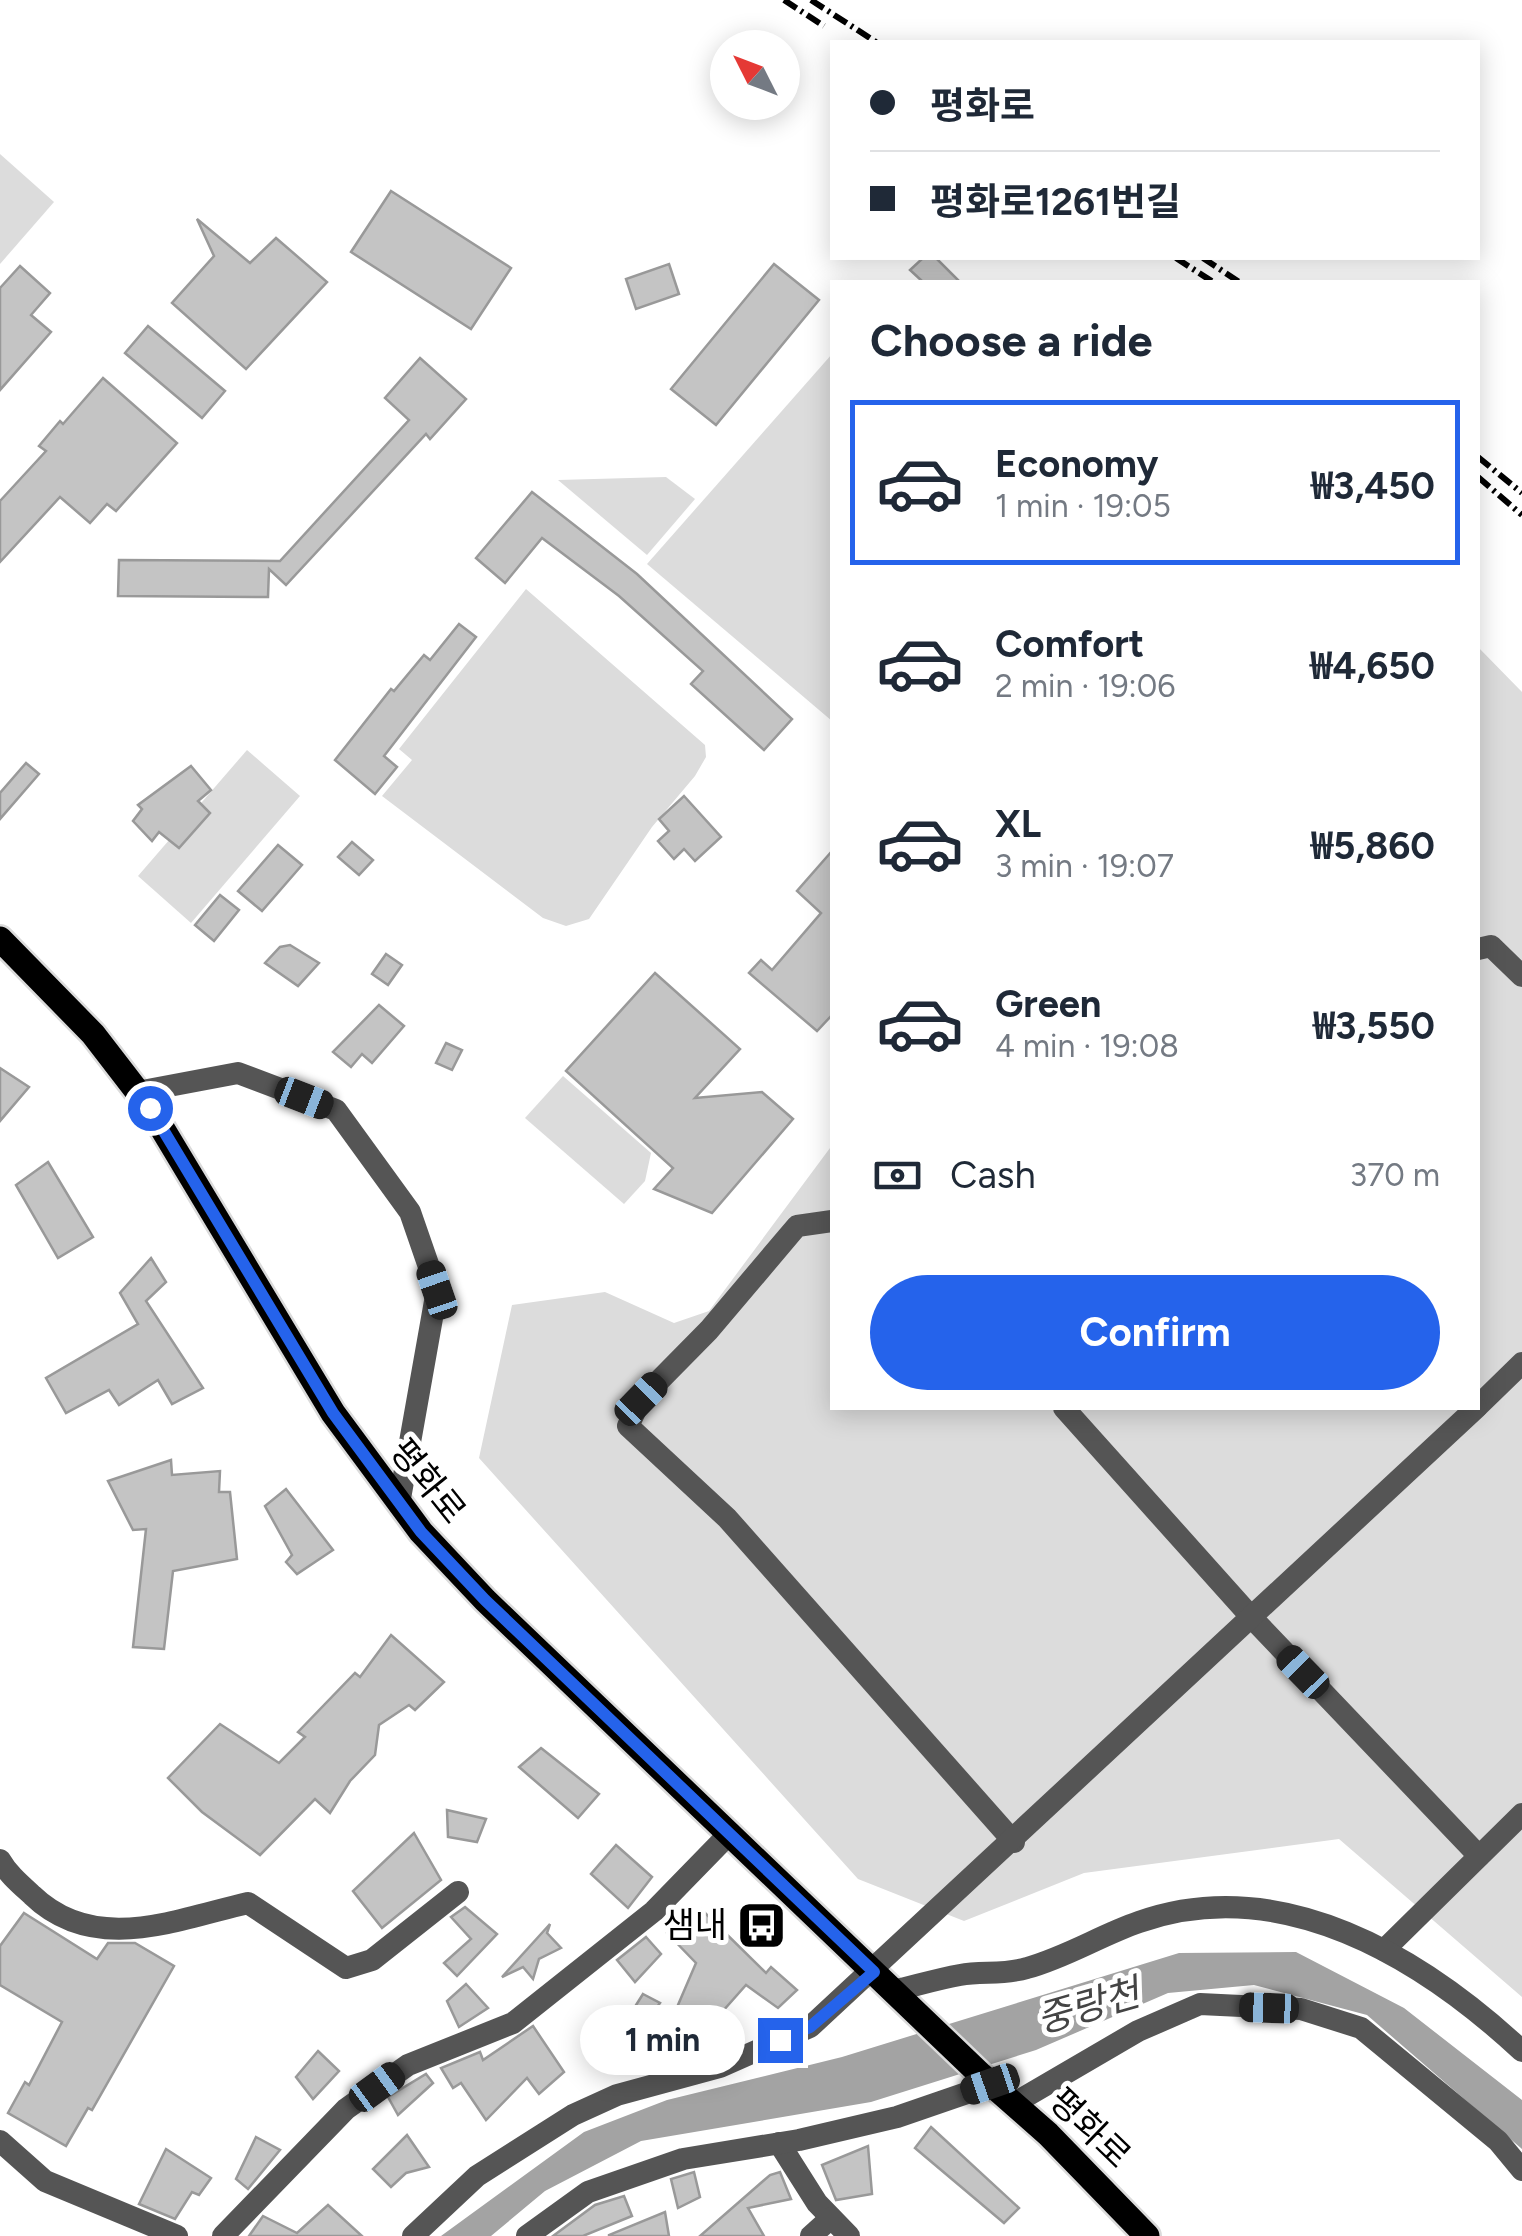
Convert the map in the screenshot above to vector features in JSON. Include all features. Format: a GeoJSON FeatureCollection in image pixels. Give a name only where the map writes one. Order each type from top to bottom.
{"type":"FeatureCollection","features":[{"type":"Feature","properties":{"kind":"main road","name":"평화로"},"geometry":{"type":"LineString","coordinates":[[0,938],[93,1034],[137,1092],[182,1158],[333,1413],[399,1504],[485,1600],[1147,2236]]}},
{"type":"Feature","properties":{"kind":"street"},"geometry":{"type":"LineString","coordinates":[[1480,949],[1492,946],[1522,976]]}},
{"type":"Feature","properties":{"kind":"street"},"geometry":{"type":"LineString","coordinates":[[137,1092],[238,1074],[336,1110],[410,1212],[437,1290],[399,1504]]}},
{"type":"Feature","properties":{"kind":"street"},"geometry":{"type":"LineString","coordinates":[[830,1221],[797,1226],[709,1330],[641,1399],[628,1426],[727,1518],[1014,1842]]}},
{"type":"Feature","properties":{"kind":"street"},"geometry":{"type":"LineString","coordinates":[[1480,1404],[1522,1363]]}},
{"type":"Feature","properties":{"kind":"street"},"geometry":{"type":"LineString","coordinates":[[1066,1410],[1252,1619],[1479,1856]]}},
{"type":"Feature","properties":{"kind":"street"},"geometry":{"type":"LineString","coordinates":[[412,2236],[477,2176],[573,2115],[618,2096],[720,2066],[810,2027],[1014,1842],[1474,1410]]}},
{"type":"Feature","properties":{"kind":"street"},"geometry":{"type":"LineString","coordinates":[[1384,1950],[1522,1814]]}},
{"type":"Feature","properties":{"kind":"street"},"geometry":{"type":"LineString","coordinates":[[223,2236],[346,2110],[408,2064],[514,2024],[654,1911],[730,1833]]}},
{"type":"Feature","properties":{"kind":"street"},"geometry":{"type":"LineString","coordinates":[[2,1868],[54,1916],[89,1926],[146,1929],[248,1903],[346,1968],[372,1960],[458,1892]]}},
{"type":"Feature","properties":{"kind":"street"},"geometry":{"type":"LineString","coordinates":[[893,1992],[964,1974],[988,1976],[1026,1968],[1090,1946],[1140,1922],[1227,1903],[1322,1922],[1422,1969],[1522,2051]]}},
{"type":"Feature","properties":{"kind":"street"},"geometry":{"type":"LineString","coordinates":[[1013,2104],[1138,2031],[1200,2004],[1301,2009],[1361,2028],[1498,2141],[1522,2170]]}},
{"type":"Feature","properties":{"kind":"street"},"geometry":{"type":"LineString","coordinates":[[527,2236],[588,2192],[683,2160],[779,2144],[897,2116],[986,2080]]}},
{"type":"Feature","properties":{"kind":"street"},"geometry":{"type":"LineString","coordinates":[[0,2141],[44,2182],[177,2236]]}},
{"type":"Feature","properties":{"kind":"street"},"geometry":{"type":"LineString","coordinates":[[779,2144],[816,2203],[849,2236]]}},
{"type":"Feature","properties":{"kind":"street"},"geometry":{"type":"LineString","coordinates":[[811,2236],[831,2218]]}},
{"type":"Feature","properties":{"kind":"shaded area"},"geometry":{"type":"Polygon","coordinates":[[[0,154],[54,202],[0,264],[0,154]]]}},
{"type":"Feature","properties":{"kind":"shaded area"},"geometry":{"type":"Polygon","coordinates":[[[830,356],[830,719],[647,564],[830,356]]]}},
{"type":"Feature","properties":{"kind":"shaded area"},"geometry":{"type":"Polygon","coordinates":[[[666,477],[695,499],[647,555],[558,480],[666,477]]]}},
{"type":"Feature","properties":{"kind":"shaded area"},"geometry":{"type":"Polygon","coordinates":[[[526,589],[705,745],[706,757],[695,776],[652,827],[589,919],[566,926],[543,918],[382,796],[412,760],[399,749],[526,589]]]}},
{"type":"Feature","properties":{"kind":"shaded area"},"geometry":{"type":"Polygon","coordinates":[[[1480,649],[1522,692],[1522,1997],[1339,1839],[1084,1873],[964,1921],[858,1879],[479,1458],[512,1305],[605,1292],[674,1323],[709,1311],[830,1148],[830,1410],[1480,1410],[1480,649]]]}},
{"type":"Feature","properties":{"kind":"shaded area"},"geometry":{"type":"Polygon","coordinates":[[[247,750],[300,796],[191,923],[138,876],[247,750]]]}},
{"type":"Feature","properties":{"kind":"shaded area"},"geometry":{"type":"Polygon","coordinates":[[[563,1076],[651,1153],[645,1181],[624,1204],[525,1118],[563,1076]]]}},
{"type":"Feature","properties":{"kind":"water","name":"중랑천"},"geometry":{"type":"Polygon","coordinates":[[[1296,1952],[1404,2008],[1522,2100],[1522,2149],[1367,2015],[1254,1985],[1168,1993],[1036,2050],[871,2102],[641,2141],[545,2191],[491,2236],[441,2236],[584,2132],[667,2100],[842,2057],[1179,1953],[1296,1952]]]}},
{"type":"Feature","properties":{"kind":"building"},"geometry":{"type":"Polygon","coordinates":[[[391,191],[511,268],[471,329],[351,252],[391,191]]]}},
{"type":"Feature","properties":{"kind":"building"},"geometry":{"type":"Polygon","coordinates":[[[197,219],[250,263],[276,238],[327,282],[246,369],[172,303],[214,256],[197,219]]]}},
{"type":"Feature","properties":{"kind":"building"},"geometry":{"type":"Polygon","coordinates":[[[921,260],[938,260],[958,280],[921,280],[910,270],[921,260]]]}},
{"type":"Feature","properties":{"kind":"building"},"geometry":{"type":"Polygon","coordinates":[[[669,264],[679,294],[636,309],[626,279],[669,264]]]}},
{"type":"Feature","properties":{"kind":"building"},"geometry":{"type":"Polygon","coordinates":[[[774,264],[819,300],[716,425],[671,389],[774,264]]]}},
{"type":"Feature","properties":{"kind":"building"},"geometry":{"type":"Polygon","coordinates":[[[20,266],[50,293],[31,315],[51,332],[0,390],[0,288],[20,266]]]}},
{"type":"Feature","properties":{"kind":"building"},"geometry":{"type":"Polygon","coordinates":[[[148,326],[225,391],[202,418],[125,353],[148,326]]]}},
{"type":"Feature","properties":{"kind":"building"},"geometry":{"type":"Polygon","coordinates":[[[420,358],[466,399],[430,439],[426,434],[286,585],[269,569],[268,597],[118,596],[119,560],[280,561],[409,420],[385,398],[420,358]]]}},
{"type":"Feature","properties":{"kind":"building"},"geometry":{"type":"Polygon","coordinates":[[[103,378],[177,443],[116,511],[107,504],[90,523],[60,497],[0,562],[0,501],[46,451],[39,446],[103,378]]]}},
{"type":"Feature","properties":{"kind":"building"},"geometry":{"type":"Polygon","coordinates":[[[532,492],[637,574],[792,719],[764,750],[691,684],[703,671],[619,596],[542,538],[505,583],[476,558],[532,492]]]}},
{"type":"Feature","properties":{"kind":"building"},"geometry":{"type":"Polygon","coordinates":[[[459,624],[476,637],[384,756],[397,767],[375,794],[335,760],[391,689],[394,691],[424,655],[430,660],[459,624]]]}},
{"type":"Feature","properties":{"kind":"building"},"geometry":{"type":"Polygon","coordinates":[[[26,763],[39,774],[0,819],[0,793],[26,763]]]}},
{"type":"Feature","properties":{"kind":"building"},"geometry":{"type":"Polygon","coordinates":[[[191,766],[211,790],[198,801],[210,813],[179,848],[159,832],[152,841],[133,821],[142,809],[138,805],[191,766]]]}},
{"type":"Feature","properties":{"kind":"building"},"geometry":{"type":"Polygon","coordinates":[[[684,796],[721,837],[695,861],[684,849],[674,859],[658,841],[669,831],[659,819],[684,796]]]}},
{"type":"Feature","properties":{"kind":"building"},"geometry":{"type":"Polygon","coordinates":[[[352,842],[373,860],[359,875],[338,857],[352,842]]]}},
{"type":"Feature","properties":{"kind":"building"},"geometry":{"type":"Polygon","coordinates":[[[278,845],[302,865],[262,911],[238,891],[278,845]]]}},
{"type":"Feature","properties":{"kind":"building"},"geometry":{"type":"Polygon","coordinates":[[[830,853],[830,1017],[817,1031],[749,973],[761,960],[772,970],[821,913],[797,891],[830,853]]]}},
{"type":"Feature","properties":{"kind":"building"},"geometry":{"type":"Polygon","coordinates":[[[220,895],[239,910],[214,941],[195,925],[220,895]]]}},
{"type":"Feature","properties":{"kind":"building"},"geometry":{"type":"Polygon","coordinates":[[[290,945],[319,963],[298,986],[265,963],[280,947],[290,945]]]}},
{"type":"Feature","properties":{"kind":"building"},"geometry":{"type":"Polygon","coordinates":[[[386,954],[402,965],[388,985],[372,974],[386,954]]]}},
{"type":"Feature","properties":{"kind":"building"},"geometry":{"type":"Polygon","coordinates":[[[655,973],[740,1049],[695,1098],[762,1092],[793,1119],[712,1213],[654,1189],[673,1168],[566,1071],[655,973]]]}},
{"type":"Feature","properties":{"kind":"building"},"geometry":{"type":"Polygon","coordinates":[[[379,1005],[404,1026],[372,1063],[362,1054],[351,1067],[333,1052],[379,1005]]]}},
{"type":"Feature","properties":{"kind":"building"},"geometry":{"type":"Polygon","coordinates":[[[446,1043],[462,1050],[452,1070],[436,1063],[446,1043]]]}},
{"type":"Feature","properties":{"kind":"building"},"geometry":{"type":"Polygon","coordinates":[[[0,1068],[29,1087],[0,1121],[0,1068]]]}},
{"type":"Feature","properties":{"kind":"building"},"geometry":{"type":"Polygon","coordinates":[[[48,1162],[93,1237],[58,1258],[16,1185],[48,1162]]]}},
{"type":"Feature","properties":{"kind":"building"},"geometry":{"type":"Polygon","coordinates":[[[151,1258],[166,1282],[146,1301],[203,1388],[172,1404],[158,1380],[119,1405],[109,1390],[66,1413],[46,1378],[138,1324],[120,1293],[151,1258]]]}},
{"type":"Feature","properties":{"kind":"building"},"geometry":{"type":"Polygon","coordinates":[[[171,1460],[172,1475],[220,1471],[219,1492],[230,1492],[237,1559],[173,1571],[164,1649],[133,1647],[146,1529],[133,1530],[108,1481],[171,1460]]]}},
{"type":"Feature","properties":{"kind":"building"},"geometry":{"type":"Polygon","coordinates":[[[286,1489],[333,1550],[297,1574],[286,1562],[292,1555],[265,1506],[286,1489]]]}},
{"type":"Feature","properties":{"kind":"building"},"geometry":{"type":"Polygon","coordinates":[[[391,1635],[444,1682],[415,1710],[409,1705],[379,1725],[375,1755],[350,1781],[330,1813],[315,1799],[260,1855],[202,1812],[168,1778],[220,1724],[279,1763],[305,1737],[298,1732],[355,1673],[360,1677],[391,1635]]]}},
{"type":"Feature","properties":{"kind":"building"},"geometry":{"type":"Polygon","coordinates":[[[541,1748],[599,1794],[578,1818],[519,1767],[541,1748]]]}},
{"type":"Feature","properties":{"kind":"building"},"geometry":{"type":"Polygon","coordinates":[[[447,1810],[486,1819],[477,1842],[448,1837],[447,1810]]]}},
{"type":"Feature","properties":{"kind":"building"},"geometry":{"type":"Polygon","coordinates":[[[414,1833],[441,1880],[382,1928],[353,1891],[414,1833]]]}},
{"type":"Feature","properties":{"kind":"building"},"geometry":{"type":"Polygon","coordinates":[[[616,1845],[652,1877],[628,1908],[591,1874],[616,1845]]]}},
{"type":"Feature","properties":{"kind":"building"},"geometry":{"type":"Polygon","coordinates":[[[465,1907],[497,1934],[457,1976],[444,1963],[471,1939],[451,1917],[465,1907]]]}},
{"type":"Feature","properties":{"kind":"building"},"geometry":{"type":"Polygon","coordinates":[[[701,1909],[766,1973],[771,1967],[797,1990],[778,2008],[746,1985],[707,2029],[675,2012],[696,1963],[667,1933],[701,1909]]]}},
{"type":"Feature","properties":{"kind":"building"},"geometry":{"type":"Polygon","coordinates":[[[24,1913],[97,1959],[108,1943],[135,1943],[174,1966],[92,2110],[88,2108],[66,2146],[8,2113],[25,2082],[29,2085],[62,2022],[0,1985],[0,1946],[24,1913]]]}},
{"type":"Feature","properties":{"kind":"building"},"geometry":{"type":"Polygon","coordinates":[[[550,1924],[547,1933],[561,1948],[539,1959],[533,1979],[523,1967],[502,1977],[550,1924]]]}},
{"type":"Feature","properties":{"kind":"building"},"geometry":{"type":"Polygon","coordinates":[[[646,1937],[661,1954],[635,1982],[617,1960],[646,1937]]]}},
{"type":"Feature","properties":{"kind":"building"},"geometry":{"type":"Polygon","coordinates":[[[466,1984],[488,2008],[459,2027],[447,2001],[466,1984]]]}},
{"type":"Feature","properties":{"kind":"building"},"geometry":{"type":"Polygon","coordinates":[[[643,1994],[660,2003],[642,2028],[652,2039],[643,2053],[629,2046],[614,2067],[602,2059],[643,1994]]]}},
{"type":"Feature","properties":{"kind":"building"},"geometry":{"type":"Polygon","coordinates":[[[533,2026],[564,2072],[539,2094],[527,2078],[486,2120],[461,2083],[453,2088],[441,2068],[480,2052],[483,2060],[533,2026]]]}},
{"type":"Feature","properties":{"kind":"building"},"geometry":{"type":"Polygon","coordinates":[[[318,2051],[339,2071],[313,2099],[296,2077],[318,2051]]]}},
{"type":"Feature","properties":{"kind":"building"},"geometry":{"type":"Polygon","coordinates":[[[426,2074],[433,2083],[398,2115],[388,2097],[426,2074]]]}},
{"type":"Feature","properties":{"kind":"building"},"geometry":{"type":"Polygon","coordinates":[[[931,2127],[1019,2208],[1004,2223],[915,2148],[931,2127]]]}},
{"type":"Feature","properties":{"kind":"building"},"geometry":{"type":"Polygon","coordinates":[[[407,2135],[429,2167],[406,2173],[391,2187],[373,2169],[407,2135]]]}},
{"type":"Feature","properties":{"kind":"building"},"geometry":{"type":"Polygon","coordinates":[[[256,2137],[280,2150],[248,2189],[236,2179],[256,2137]]]}},
{"type":"Feature","properties":{"kind":"building"},"geometry":{"type":"Polygon","coordinates":[[[868,2146],[872,2194],[836,2200],[822,2165],[868,2146]]]}},
{"type":"Feature","properties":{"kind":"building"},"geometry":{"type":"Polygon","coordinates":[[[166,2149],[211,2178],[199,2195],[192,2192],[175,2219],[139,2204],[166,2149]]]}},
{"type":"Feature","properties":{"kind":"building"},"geometry":{"type":"Polygon","coordinates":[[[694,2172],[700,2197],[678,2208],[671,2179],[694,2172]]]}},
{"type":"Feature","properties":{"kind":"building"},"geometry":{"type":"Polygon","coordinates":[[[780,2172],[791,2199],[748,2208],[764,2236],[700,2236],[770,2175],[780,2172]]]}},
{"type":"Feature","properties":{"kind":"building"},"geometry":{"type":"Polygon","coordinates":[[[624,2196],[632,2216],[583,2236],[553,2236],[595,2205],[624,2196]]]}},
{"type":"Feature","properties":{"kind":"building"},"geometry":{"type":"Polygon","coordinates":[[[328,2205],[362,2236],[249,2236],[263,2216],[297,2233],[328,2205]]]}},
{"type":"Feature","properties":{"kind":"building"},"geometry":{"type":"Polygon","coordinates":[[[665,2212],[669,2236],[609,2236],[609,2235],[665,2212]]]}},
{"type":"Feature","properties":{"kind":"railway"},"geometry":{"type":"LineString","coordinates":[[784,0],[824,26]]}},
{"type":"Feature","properties":{"kind":"railway"},"geometry":{"type":"LineString","coordinates":[[811,0],[873,40]]}},
{"type":"Feature","properties":{"kind":"railway"},"geometry":{"type":"LineString","coordinates":[[1179,260],[1210,280]]}},
{"type":"Feature","properties":{"kind":"railway"},"geometry":{"type":"LineString","coordinates":[[1206,260],[1236,280]]}},
{"type":"Feature","properties":{"kind":"railway"},"geometry":{"type":"LineString","coordinates":[[1480,459],[1522,493]]}},
{"type":"Feature","properties":{"kind":"railway"},"geometry":{"type":"LineString","coordinates":[[1480,479],[1522,515]]}},
{"type":"Feature","properties":{"kind":"place","name":"샘내"},"geometry":{"type":"Point","coordinates":[762,1925]}},
{"type":"Feature","properties":{"kind":"route"},"geometry":{"type":"LineString","coordinates":[[150,1108],[333,1413],[421,1532],[565,1678],[874,1972],[810,2027],[780,2040]]}}]}
